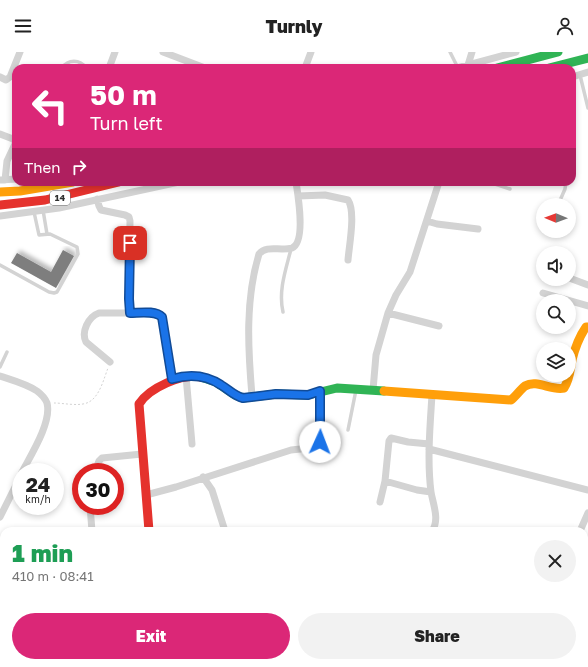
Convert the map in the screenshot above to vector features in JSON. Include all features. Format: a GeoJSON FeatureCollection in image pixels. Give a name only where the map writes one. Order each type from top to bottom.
{"type":"FeatureCollection","features":[{"type":"Feature","properties":{"kind":"main road"},"geometry":{"type":"LineString","coordinates":[[512,64],[558,52]]}},
{"type":"Feature","properties":{"kind":"main road"},"geometry":{"type":"LineString","coordinates":[[575,64],[588,58]]}},
{"type":"Feature","properties":{"kind":"main road","name":"14"},"geometry":{"type":"LineString","coordinates":[[0,192],[20,192],[52,186]]}},
{"type":"Feature","properties":{"kind":"main road","name":"14"},"geometry":{"type":"LineString","coordinates":[[0,206],[75,199],[109,186]]}},
{"type":"Feature","properties":{"kind":"main road"},"geometry":{"type":"LineString","coordinates":[[149,527],[139,404],[142,400],[172,379],[186,376],[207,378],[221,385],[238,397],[243,398],[284,393],[308,395],[337,388],[467,396],[506,400],[515,398],[523,388],[530,384],[538,384],[557,389],[564,388],[568,382],[579,340],[587,325]]}},
{"type":"Feature","properties":{"kind":"street"},"geometry":{"type":"LineString","coordinates":[[15,64],[20,52]]}},
{"type":"Feature","properties":{"kind":"street"},"geometry":{"type":"LineString","coordinates":[[110,64],[115,52]]}},
{"type":"Feature","properties":{"kind":"street"},"geometry":{"type":"LineString","coordinates":[[163,52],[194,64]]}},
{"type":"Feature","properties":{"kind":"street"},"geometry":{"type":"LineString","coordinates":[[306,64],[311,52]]}},
{"type":"Feature","properties":{"kind":"street"},"geometry":{"type":"LineString","coordinates":[[468,64],[472,52]]}},
{"type":"Feature","properties":{"kind":"street"},"geometry":{"type":"LineString","coordinates":[[472,64],[516,52]]}},
{"type":"Feature","properties":{"kind":"street"},"geometry":{"type":"LineString","coordinates":[[0,77],[6,80],[10,77],[12,72]]}},
{"type":"Feature","properties":{"kind":"street"},"geometry":{"type":"LineString","coordinates":[[576,76],[588,72]]}},
{"type":"Feature","properties":{"kind":"street"},"geometry":{"type":"LineString","coordinates":[[0,134],[12,138]]}},
{"type":"Feature","properties":{"kind":"street"},"geometry":{"type":"LineString","coordinates":[[3,180],[7,161],[12,150]]}},
{"type":"Feature","properties":{"kind":"street"},"geometry":{"type":"LineString","coordinates":[[0,218],[43,210],[75,199],[97,199],[160,186]]}},
{"type":"Feature","properties":{"kind":"street"},"geometry":{"type":"LineString","coordinates":[[252,396],[250,361],[250,307],[252,283],[259,254],[267,248],[292,248],[296,245],[299,231],[297,186]]}},
{"type":"Feature","properties":{"kind":"street"},"geometry":{"type":"LineString","coordinates":[[373,390],[376,355],[388,313],[393,300],[410,272],[438,186]]}},
{"type":"Feature","properties":{"kind":"street"},"geometry":{"type":"LineString","coordinates":[[298,196],[325,195],[348,200],[352,212],[348,260]]}},
{"type":"Feature","properties":{"kind":"street"},"geometry":{"type":"LineString","coordinates":[[97,199],[101,210],[129,218],[130,313]]}},
{"type":"Feature","properties":{"kind":"street"},"geometry":{"type":"LineString","coordinates":[[427,221],[437,224],[478,229]]}},
{"type":"Feature","properties":{"kind":"street"},"geometry":{"type":"LineString","coordinates":[[576,280],[588,285]]}},
{"type":"Feature","properties":{"kind":"street"},"geometry":{"type":"LineString","coordinates":[[543,293],[588,306]]}},
{"type":"Feature","properties":{"kind":"street"},"geometry":{"type":"LineString","coordinates":[[388,313],[439,326]]}},
{"type":"Feature","properties":{"kind":"street"},"geometry":{"type":"LineString","coordinates":[[110,362],[86,342],[84,338],[84,332],[90,318],[94,314],[159,314],[162,317],[172,379]]}},
{"type":"Feature","properties":{"kind":"street"},"geometry":{"type":"LineString","coordinates":[[0,376],[37,391],[44,397],[47,403],[45,425],[26,463]]}},
{"type":"Feature","properties":{"kind":"street"},"geometry":{"type":"LineString","coordinates":[[186,376],[192,444]]}},
{"type":"Feature","properties":{"kind":"street"},"geometry":{"type":"LineString","coordinates":[[146,495],[176,487],[202,477],[291,450],[310,448],[318,444],[321,437],[320,391]]}},
{"type":"Feature","properties":{"kind":"street"},"geometry":{"type":"LineString","coordinates":[[432,395],[429,446],[436,523],[434,527]]}},
{"type":"Feature","properties":{"kind":"street"},"geometry":{"type":"LineString","coordinates":[[380,502],[385,481],[389,441],[391,438],[429,446],[588,490]]}},
{"type":"Feature","properties":{"kind":"street"},"geometry":{"type":"LineString","coordinates":[[98,463],[102,458],[142,454]]}},
{"type":"Feature","properties":{"kind":"street"},"geometry":{"type":"LineString","coordinates":[[202,477],[212,490],[224,527]]}},
{"type":"Feature","properties":{"kind":"street"},"geometry":{"type":"LineString","coordinates":[[385,481],[417,490],[432,492]]}},
{"type":"Feature","properties":{"kind":"street"},"geometry":{"type":"LineString","coordinates":[[0,517],[12,493]]}},
{"type":"Feature","properties":{"kind":"street"},"geometry":{"type":"LineString","coordinates":[[582,527],[588,513]]}},
{"type":"Feature","properties":{"kind":"street"},"geometry":{"type":"LineString","coordinates":[[91,515],[92,527]]}},
{"type":"Feature","properties":{"kind":"lane"},"geometry":{"type":"LineString","coordinates":[[450,52],[455,64]]}},
{"type":"Feature","properties":{"kind":"lane"},"geometry":{"type":"LineString","coordinates":[[65,64],[72,61],[83,64]]}},
{"type":"Feature","properties":{"kind":"lane"},"geometry":{"type":"LineString","coordinates":[[576,78],[588,108]]}},
{"type":"Feature","properties":{"kind":"lane"},"geometry":{"type":"LineString","coordinates":[[501,186],[510,189]]}},
{"type":"Feature","properties":{"kind":"lane"},"geometry":{"type":"LineString","coordinates":[[561,198],[565,186]]}},
{"type":"Feature","properties":{"kind":"lane"},"geometry":{"type":"LineString","coordinates":[[43,210],[47,234]]}},
{"type":"Feature","properties":{"kind":"lane"},"geometry":{"type":"LineString","coordinates":[[0,265],[49,292],[57,292],[78,254],[78,250],[77,247],[47,234],[39,235],[34,212]]}},
{"type":"Feature","properties":{"kind":"lane"},"geometry":{"type":"LineString","coordinates":[[283,312],[281,303],[282,285],[292,248]]}},
{"type":"Feature","properties":{"kind":"lane"},"geometry":{"type":"LineString","coordinates":[[0,367],[7,352]]}},
{"type":"Feature","properties":{"kind":"lane"},"geometry":{"type":"LineString","coordinates":[[348,430],[356,389]]}},
{"type":"Feature","properties":{"kind":"path"},"geometry":{"type":"LineString","coordinates":[[47,403],[82,404],[89,402],[100,388],[110,362]]}},
{"type":"Feature","properties":{"kind":"building"},"geometry":{"type":"Polygon","coordinates":[[[63,250],[74,256],[56,288],[11,263],[17,253],[51,272],[63,250]]]}},
{"type":"Feature","properties":{"kind":"traffic: fast"},"geometry":{"type":"LineString","coordinates":[[512,64],[558,52]]}},
{"type":"Feature","properties":{"kind":"traffic: fast"},"geometry":{"type":"LineString","coordinates":[[565,64],[588,58]]}},
{"type":"Feature","properties":{"kind":"traffic: fast"},"geometry":{"type":"LineString","coordinates":[[201,377],[216,382],[235,395],[243,398],[276,394],[308,395],[337,388],[384,391]]}},
{"type":"Feature","properties":{"kind":"traffic: slow"},"geometry":{"type":"LineString","coordinates":[[0,192],[20,191],[49,186]]}},
{"type":"Feature","properties":{"kind":"traffic: slow"},"geometry":{"type":"LineString","coordinates":[[384,391],[511,400],[525,386],[530,384],[564,388],[569,378],[574,351],[581,335],[586,327],[588,327]]}},
{"type":"Feature","properties":{"kind":"traffic: jam"},"geometry":{"type":"LineString","coordinates":[[0,205],[45,200],[103,186]]}},
{"type":"Feature","properties":{"kind":"traffic: jam"},"geometry":{"type":"LineString","coordinates":[[149,527],[139,404],[150,392],[167,383],[185,377],[201,377]]}},
{"type":"Feature","properties":{"kind":"route"},"geometry":{"type":"LineString","coordinates":[[130,243],[130,313],[154,313],[159,314],[162,317],[172,379],[186,376],[207,378],[221,385],[238,397],[243,398],[284,393],[308,395],[320,391],[320,442]]}}]}
